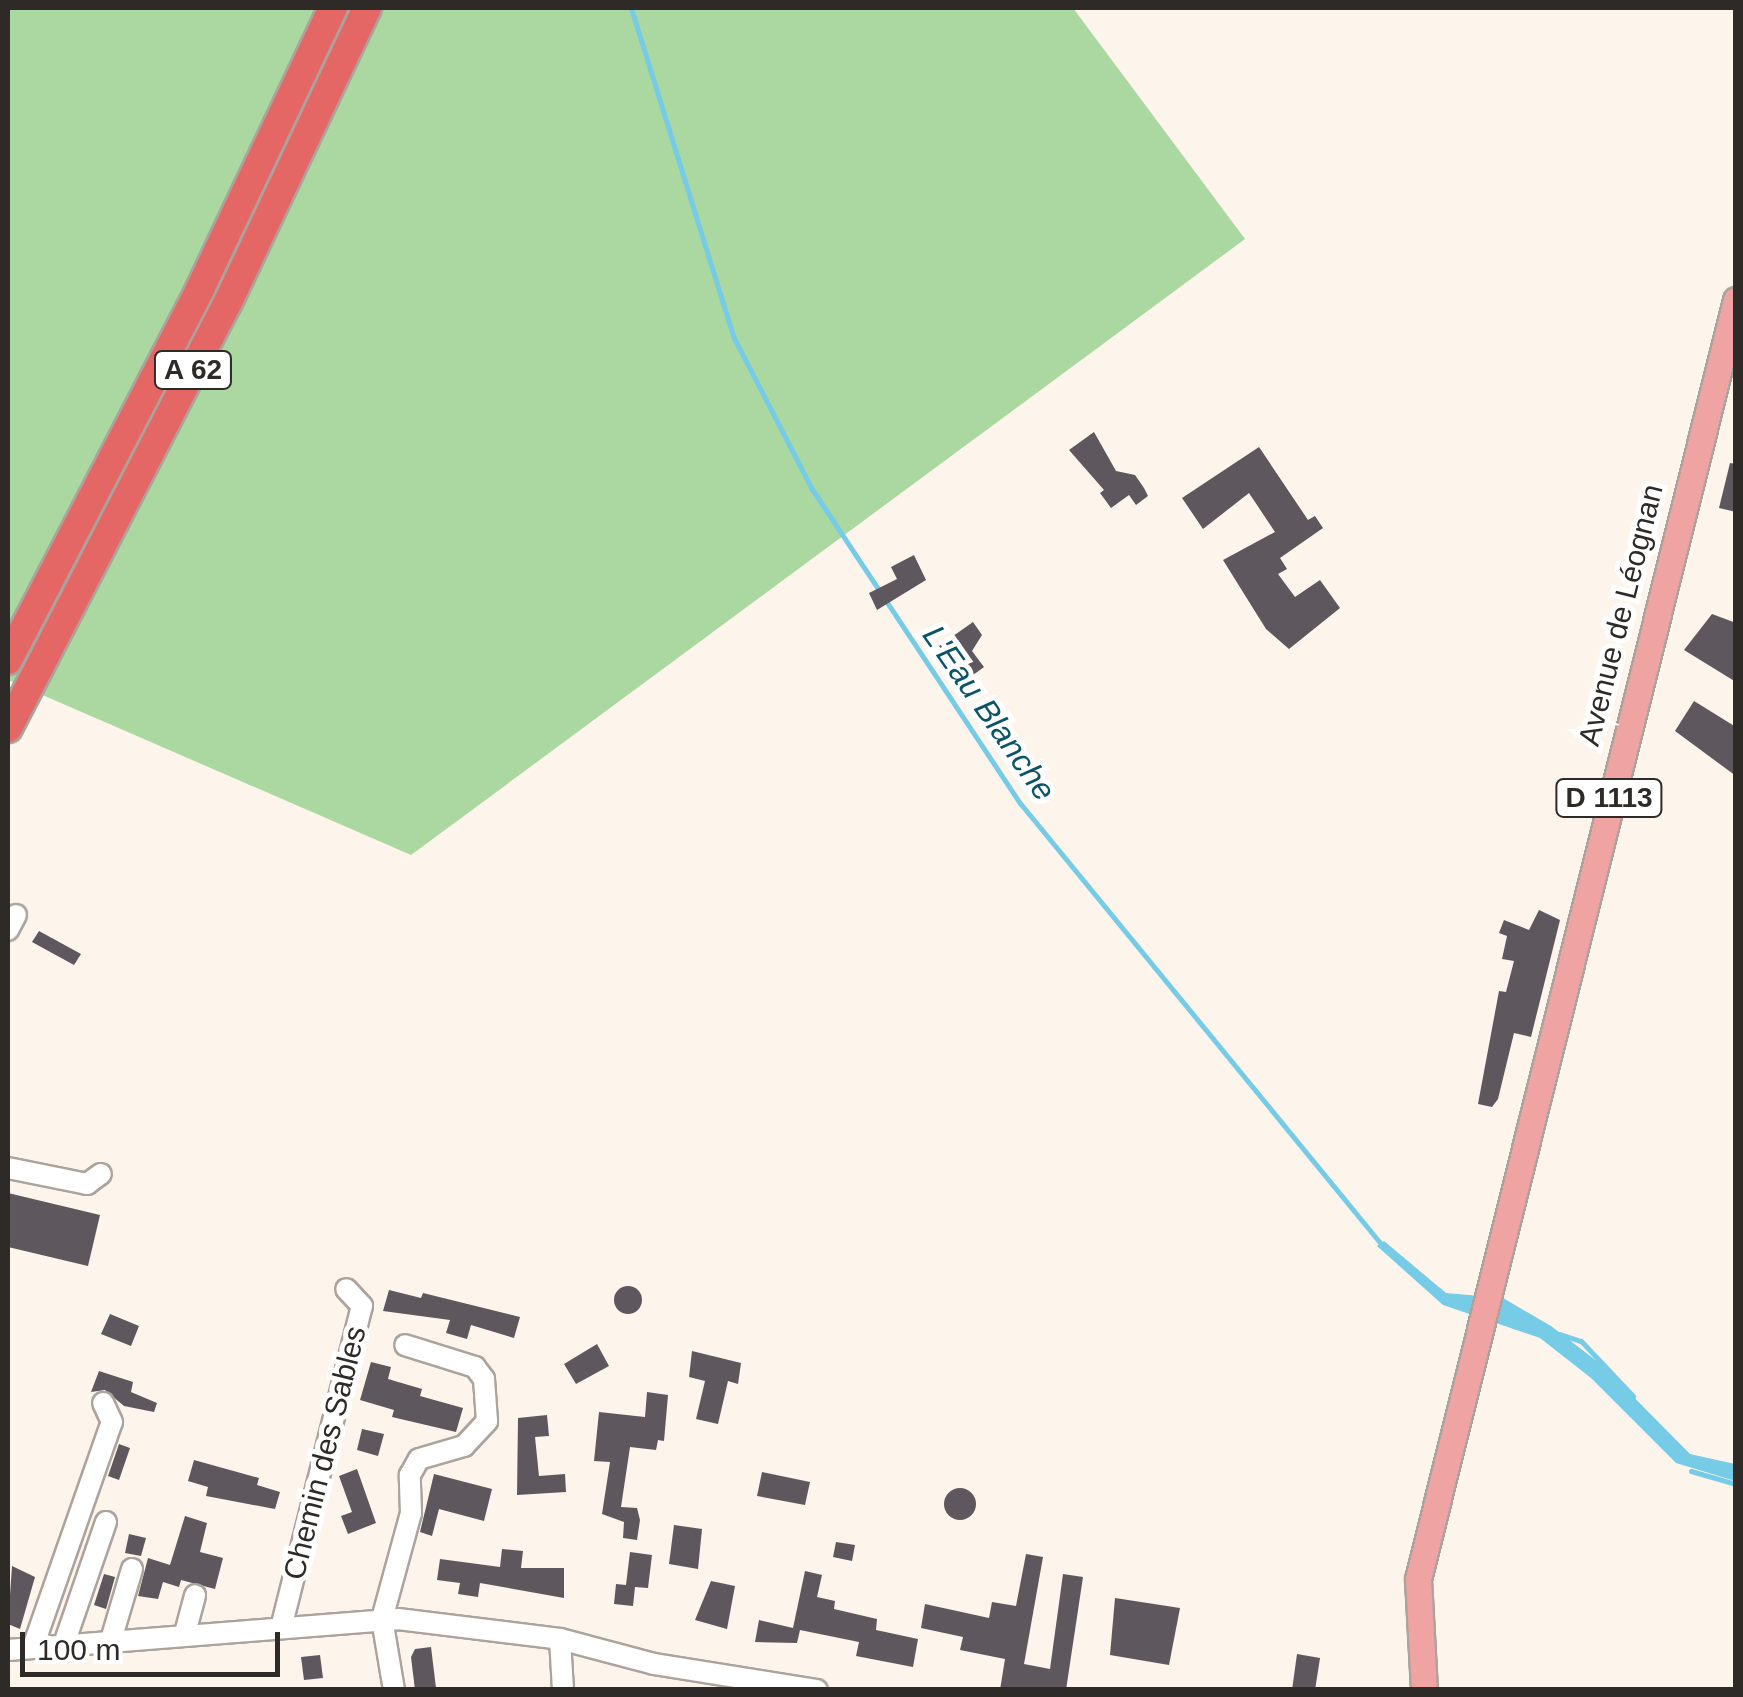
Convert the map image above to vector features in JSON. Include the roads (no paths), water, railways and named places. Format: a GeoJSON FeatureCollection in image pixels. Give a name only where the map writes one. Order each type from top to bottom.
{"type":"FeatureCollection","features":[{"type":"Feature","properties":{"kind":"highway","name":"A 62"},"geometry":{"type":"LineString","coordinates":[[8,660],[200,289],[333,8]]}},
{"type":"Feature","properties":{"kind":"highway","name":"A 62"},"geometry":{"type":"LineString","coordinates":[[8,728],[228,302],[366,8]]}},
{"type":"Feature","properties":{"kind":"main road","name":"Avenue de Léognan"},"geometry":{"type":"LineString","coordinates":[[1424,1690],[1418,1579],[1728,362],[1736,300]]}},
{"type":"Feature","properties":{"kind":"street"},"geometry":{"type":"LineString","coordinates":[[8,1168],[88,1184],[101,1174]]}},
{"type":"Feature","properties":{"kind":"street","name":"Chemin des Sables"},"geometry":{"type":"LineString","coordinates":[[282,1624],[362,1306],[346,1289]]}},
{"type":"Feature","properties":{"kind":"street"},"geometry":{"type":"LineString","coordinates":[[394,1690],[382,1618],[411,1513],[410,1475],[419,1459],[464,1446],[488,1422],[484,1380],[475,1366],[406,1345]]}},
{"type":"Feature","properties":{"kind":"street"},"geometry":{"type":"LineString","coordinates":[[33,1648],[112,1422],[103,1403]]}},
{"type":"Feature","properties":{"kind":"street"},"geometry":{"type":"LineString","coordinates":[[64,1644],[106,1522]]}},
{"type":"Feature","properties":{"kind":"street"},"geometry":{"type":"LineString","coordinates":[[110,1640],[132,1569]]}},
{"type":"Feature","properties":{"kind":"street"},"geometry":{"type":"LineString","coordinates":[[185,1633],[195,1595]]}},
{"type":"Feature","properties":{"kind":"street"},"geometry":{"type":"LineString","coordinates":[[8,1650],[382,1618],[560,1639],[713,1682],[817,1690]]}},
{"type":"Feature","properties":{"kind":"street"},"geometry":{"type":"LineString","coordinates":[[560,1639],[563,1690]]}},
{"type":"Feature","properties":{"kind":"water"},"geometry":{"type":"Polygon","coordinates":[[[1384,1241],[1446,1293],[1503,1298],[1551,1326],[1602,1365],[1690,1454],[1735,1464],[1735,1481],[1676,1463],[1591,1378],[1540,1338],[1443,1305],[1377,1246],[1384,1241]]]}},
{"type":"Feature","properties":{"kind":"waterway","name":"L'Eau Blanche"},"geometry":{"type":"LineString","coordinates":[[631,8],[734,338],[812,489],[1020,803],[1386,1250]]}},
{"type":"Feature","properties":{"kind":"waterway","name":"L'Eau Blanche"},"geometry":{"type":"LineString","coordinates":[[1559,1334],[1581,1341],[1633,1396]]}},
{"type":"Feature","properties":{"kind":"waterway","name":"L'Eau Blanche"},"geometry":{"type":"LineString","coordinates":[[1691,1471],[1736,1484]]}}]}
